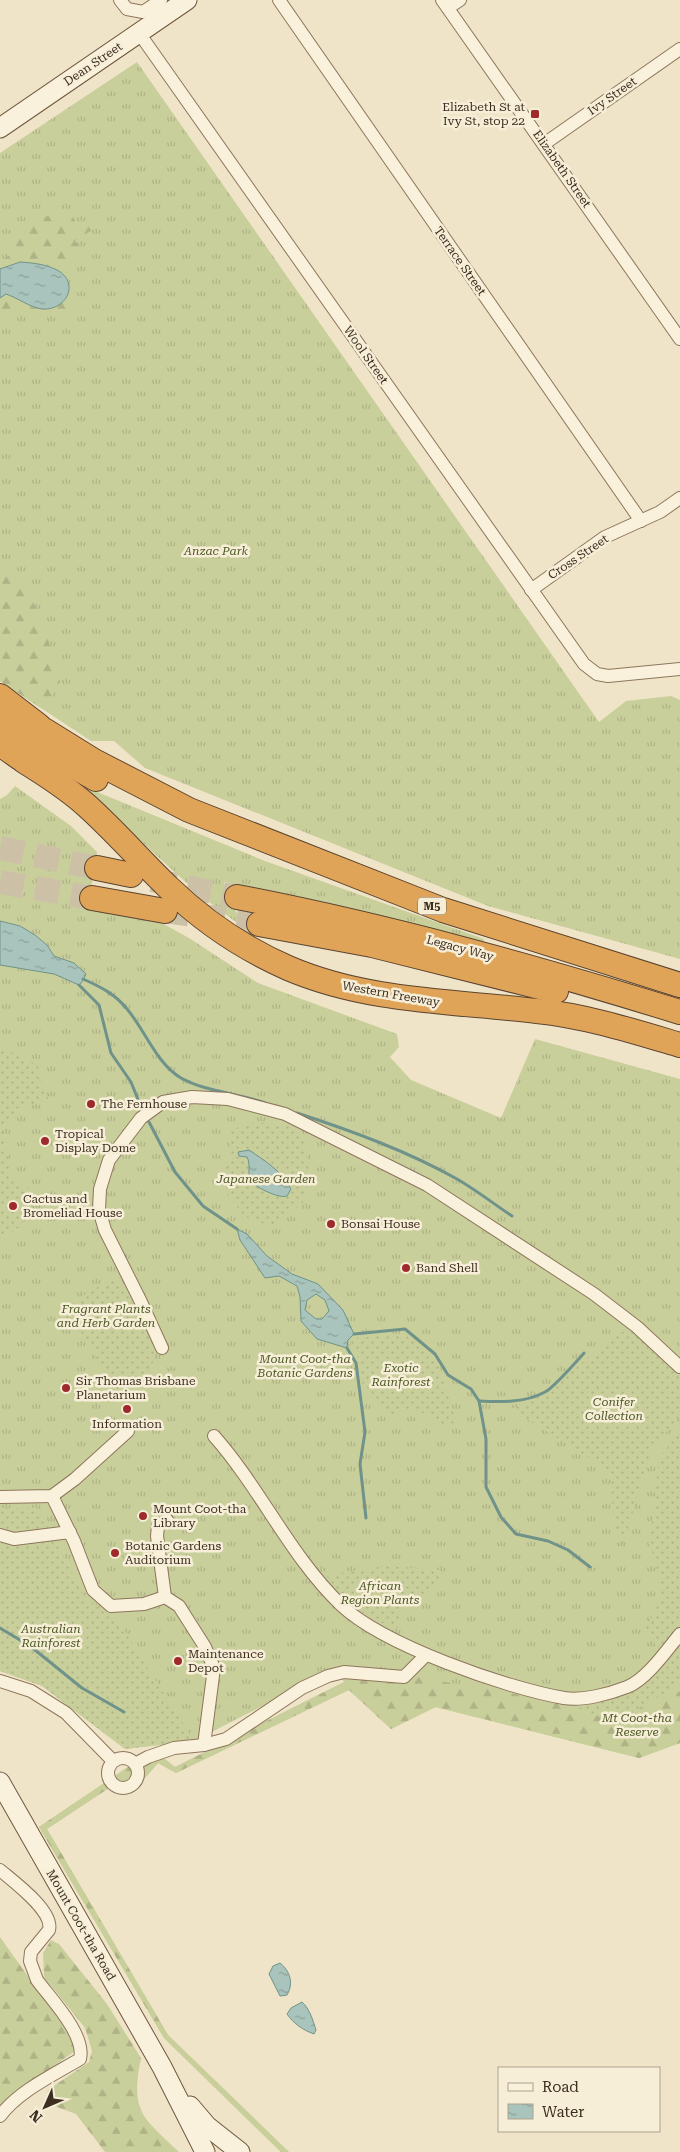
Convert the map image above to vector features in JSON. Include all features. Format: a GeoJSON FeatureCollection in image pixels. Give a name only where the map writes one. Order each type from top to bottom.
{"type":"FeatureCollection","features":[{"type":"Feature","properties":{"kind":"highway","name":"Western Freeway"},"geometry":{"type":"LineString","coordinates":[[0,696],[23,746],[194,910],[225,933],[287,968],[317,979],[370,993],[437,1003],[496,1006],[563,1014],[680,1045]]}},
{"type":"Feature","properties":{"kind":"highway"},"geometry":{"type":"LineString","coordinates":[[0,722],[23,746]]}},
{"type":"Feature","properties":{"kind":"highway","name":"M5"},"geometry":{"type":"LineString","coordinates":[[23,746],[133,796],[189,810],[443,910],[680,985]]}},
{"type":"Feature","properties":{"kind":"highway"},"geometry":{"type":"LineString","coordinates":[[97,868],[131,875]]}},
{"type":"Feature","properties":{"kind":"highway","name":"Legacy Way"},"geometry":{"type":"LineString","coordinates":[[237,897],[370,924],[474,951],[680,1012]]}},
{"type":"Feature","properties":{"kind":"highway"},"geometry":{"type":"LineString","coordinates":[[92,898],[165,910]]}},
{"type":"Feature","properties":{"kind":"highway","name":"Legacy Way"},"geometry":{"type":"LineString","coordinates":[[259,924],[450,963],[546,988],[680,1027]]}},
{"type":"Feature","properties":{"kind":"main road","name":"Dean Street"},"geometry":{"type":"LineString","coordinates":[[0,128],[187,0]]}},
{"type":"Feature","properties":{"kind":"main road","name":"Mount Coot-tha Road"},"geometry":{"type":"LineString","coordinates":[[0,1782],[162,2067],[205,2152]]}},
{"type":"Feature","properties":{"kind":"main road","name":"Mount Coot-tha Road"},"geometry":{"type":"LineString","coordinates":[[162,2067],[218,2152]]}},
{"type":"Feature","properties":{"kind":"main road"},"geometry":{"type":"LineString","coordinates":[[185,2100],[207,2126],[240,2152]]}},
{"type":"Feature","properties":{"kind":"street"},"geometry":{"type":"LineString","coordinates":[[123,5],[143,12],[161,0]]}},
{"type":"Feature","properties":{"kind":"street","name":"Terrace Street"},"geometry":{"type":"LineString","coordinates":[[279,0],[641,521]]}},
{"type":"Feature","properties":{"kind":"street"},"geometry":{"type":"LineString","coordinates":[[445,4],[460,0]]}},
{"type":"Feature","properties":{"kind":"street","name":"Elizabeth Street"},"geometry":{"type":"LineString","coordinates":[[445,4],[680,339]]}},
{"type":"Feature","properties":{"kind":"street","name":"Wool Street"},"geometry":{"type":"LineString","coordinates":[[139,33],[584,664],[597,674],[608,676],[680,669]]}},
{"type":"Feature","properties":{"kind":"street","name":"Ivy Street"},"geometry":{"type":"LineString","coordinates":[[544,144],[680,50]]}},
{"type":"Feature","properties":{"kind":"street","name":"Cross Street"},"geometry":{"type":"LineString","coordinates":[[531,590],[606,537],[641,521],[680,498]]}},
{"type":"Feature","properties":{"kind":"street"},"geometry":{"type":"LineString","coordinates":[[162,1348],[104,1230],[99,1210],[100,1189],[109,1160],[140,1118],[163,1102],[192,1097],[228,1098],[285,1114],[427,1185],[594,1294],[678,1362]]}},
{"type":"Feature","properties":{"kind":"street"},"geometry":{"type":"LineString","coordinates":[[0,1497],[52,1496],[75,1479],[128,1431]]}},
{"type":"Feature","properties":{"kind":"street"},"geometry":{"type":"LineString","coordinates":[[214,1436],[252,1483],[316,1579],[343,1607],[382,1633],[426,1655],[506,1683],[565,1698],[589,1696],[629,1687],[652,1668],[680,1634]]}},
{"type":"Feature","properties":{"kind":"street"},"geometry":{"type":"LineString","coordinates":[[52,1496],[70,1532],[93,1590],[111,1606],[144,1604],[165,1597]]}},
{"type":"Feature","properties":{"kind":"street"},"geometry":{"type":"LineString","coordinates":[[167,1520],[158,1526],[157,1536],[165,1597],[179,1606],[205,1647],[214,1668],[204,1745]]}},
{"type":"Feature","properties":{"kind":"street"},"geometry":{"type":"LineString","coordinates":[[0,1535],[14,1539],[70,1532]]}},
{"type":"Feature","properties":{"kind":"street"},"geometry":{"type":"LineString","coordinates":[[135,1764],[148,1757],[174,1748],[204,1745],[226,1739],[302,1688],[328,1676],[344,1672],[404,1677],[426,1655]]}},
{"type":"Feature","properties":{"kind":"street"},"geometry":{"type":"LineString","coordinates":[[0,1681],[31,1691],[66,1713],[113,1761]]}},
{"type":"Feature","properties":{"kind":"street"},"geometry":{"type":"LineString","coordinates":[[123,1758],[135,1764],[138,1774],[134,1782],[126,1788],[121,1788],[109,1779],[108,1769],[113,1761],[123,1758]]}},
{"type":"Feature","properties":{"kind":"street"},"geometry":{"type":"LineString","coordinates":[[0,1870],[27,1892],[43,1910],[48,1920],[49,1930],[31,1952],[30,1961],[37,1980],[77,2034],[82,2052],[80,2059],[39,2083],[8,2106],[0,2116]]}},
{"type":"Feature","properties":{"kind":"green space","name":"Anzac Park"},"geometry":{"type":"Polygon","coordinates":[[[137,62],[599,722],[626,701],[671,696],[680,700],[680,959],[488,906],[145,768],[114,741],[91,741],[0,681],[0,153],[137,62]]]}},
{"type":"Feature","properties":{"kind":"green space"},"geometry":{"type":"Polygon","coordinates":[[[59,214],[72,215],[76,223],[83,221],[92,230],[75,241],[81,248],[83,260],[69,261],[69,272],[65,277],[59,271],[20,262],[0,269],[0,262],[15,251],[16,242],[23,228],[34,220],[59,214]]]}},
{"type":"Feature","properties":{"kind":"green space"},"geometry":{"type":"Polygon","coordinates":[[[6,294],[15,297],[64,303],[67,297],[73,303],[74,313],[58,320],[45,311],[42,317],[31,318],[18,308],[0,310],[0,298],[6,294]]]}},
{"type":"Feature","properties":{"kind":"green space"},"geometry":{"type":"Polygon","coordinates":[[[0,561],[24,586],[33,601],[46,632],[60,682],[44,710],[0,681],[0,561]]]}},
{"type":"Feature","properties":{"kind":"green space","name":"Mount Coot-tha Botanic Gardens"},"geometry":{"type":"Polygon","coordinates":[[[15,786],[71,826],[97,852],[88,907],[160,922],[189,938],[258,983],[397,1034],[399,1047],[390,1057],[411,1080],[501,1118],[535,1039],[680,1079],[680,1743],[639,1758],[435,1707],[391,1729],[349,1690],[176,1773],[158,1763],[132,1793],[122,1794],[109,1788],[47,1829],[168,2035],[289,2152],[281,2152],[164,2038],[39,1827],[153,1750],[175,1767],[344,1682],[335,1669],[194,1741],[125,1749],[42,1686],[0,1671],[0,799],[7,795],[15,786]]]}},
{"type":"Feature","properties":{"kind":"green space"},"geometry":{"type":"Polygon","coordinates":[[[90,789],[265,861],[484,939],[483,945],[377,917],[224,882],[228,898],[238,915],[262,939],[237,923],[172,870],[88,793],[90,789]]]}},
{"type":"Feature","properties":{"kind":"green space"},"geometry":{"type":"Polygon","coordinates":[[[0,1046],[39,1066],[36,1072],[49,1100],[18,1108],[2,1127],[14,1184],[28,1188],[32,1210],[18,1228],[0,1241],[0,1046]]]}},
{"type":"Feature","properties":{"kind":"green space","name":"Japanese Garden"},"geometry":{"type":"Polygon","coordinates":[[[257,1122],[290,1126],[305,1143],[309,1171],[305,1201],[276,1225],[254,1222],[243,1215],[226,1192],[226,1163],[231,1158],[230,1130],[257,1122]]]}},
{"type":"Feature","properties":{"kind":"green space","name":"Fragrant Plants and Herb Garden"},"geometry":{"type":"Polygon","coordinates":[[[115,1278],[125,1288],[156,1350],[147,1379],[138,1387],[121,1394],[98,1365],[93,1346],[80,1333],[68,1325],[61,1312],[88,1292],[115,1278]]]}},
{"type":"Feature","properties":{"kind":"green space","name":"Conifer Collection"},"geometry":{"type":"Polygon","coordinates":[[[630,1326],[680,1371],[680,1415],[651,1451],[623,1545],[614,1521],[611,1472],[511,1409],[548,1393],[586,1359],[630,1326]]]}},
{"type":"Feature","properties":{"kind":"green space","name":"Exotic Rainforest"},"geometry":{"type":"Polygon","coordinates":[[[404,1334],[433,1357],[447,1382],[445,1385],[457,1423],[439,1424],[421,1412],[404,1410],[392,1418],[362,1381],[360,1360],[351,1348],[351,1341],[355,1338],[404,1334]]]}},
{"type":"Feature","properties":{"kind":"green space"},"geometry":{"type":"Polygon","coordinates":[[[680,1431],[680,1628],[662,1651],[643,1631],[656,1610],[662,1589],[650,1544],[659,1458],[680,1431]]]}},
{"type":"Feature","properties":{"kind":"green space","name":"Australian Rainforest"},"geometry":{"type":"Polygon","coordinates":[[[0,1508],[38,1508],[85,1598],[116,1617],[194,1741],[125,1749],[42,1686],[0,1671],[0,1508]]]}},
{"type":"Feature","properties":{"kind":"green space","name":"African Region Plants"},"geometry":{"type":"Polygon","coordinates":[[[387,1566],[439,1570],[446,1578],[419,1600],[403,1605],[397,1629],[365,1614],[349,1602],[326,1575],[387,1566]]]}},
{"type":"Feature","properties":{"kind":"green space"},"geometry":{"type":"Polygon","coordinates":[[[680,1640],[680,1676],[673,1688],[625,1717],[611,1718],[598,1716],[573,1703],[629,1689],[680,1640]]]}},
{"type":"Feature","properties":{"kind":"green space","name":"Mt Coot-tha Reserve"},"geometry":{"type":"Polygon","coordinates":[[[370,1669],[562,1702],[664,1689],[680,1692],[680,1743],[639,1758],[436,1707],[391,1729],[349,1690],[176,1773],[158,1763],[132,1793],[122,1794],[109,1788],[47,1829],[168,2035],[289,2152],[281,2152],[164,2038],[39,1827],[153,1750],[175,1767],[370,1669]]]}},
{"type":"Feature","properties":{"kind":"green space"},"geometry":{"type":"Polygon","coordinates":[[[0,1937],[79,2048],[0,2105],[0,1937]]]}},
{"type":"Feature","properties":{"kind":"green space"},"geometry":{"type":"Polygon","coordinates":[[[51,1940],[59,1944],[107,2004],[141,2058],[137,2091],[142,2112],[156,2130],[179,2152],[105,2152],[76,2114],[46,2103],[48,2090],[89,2062],[92,2051],[85,2028],[44,1977],[43,1953],[51,1940]]]}},
{"type":"Feature","properties":{"kind":"water"},"geometry":{"type":"Polygon","coordinates":[[[20,262],[48,266],[64,275],[69,289],[64,301],[58,306],[42,309],[6,294],[0,298],[0,269],[20,262]]]}},
{"type":"Feature","properties":{"kind":"water"},"geometry":{"type":"Polygon","coordinates":[[[0,921],[20,926],[47,945],[54,956],[74,963],[86,974],[82,982],[79,985],[54,974],[0,965],[0,921]]]}},
{"type":"Feature","properties":{"kind":"water"},"geometry":{"type":"Polygon","coordinates":[[[249,1150],[273,1167],[288,1183],[291,1189],[287,1196],[279,1196],[268,1192],[251,1181],[247,1157],[239,1156],[238,1152],[249,1150]]]}},
{"type":"Feature","properties":{"kind":"water"},"geometry":{"type":"Polygon","coordinates":[[[237,1229],[247,1234],[267,1256],[292,1274],[318,1284],[343,1310],[354,1334],[348,1340],[347,1348],[317,1339],[301,1321],[300,1297],[297,1286],[279,1276],[265,1278],[240,1240],[237,1229]],[[316,1294],[307,1300],[305,1310],[316,1319],[322,1319],[329,1311],[325,1300],[316,1294]]]}},
{"type":"Feature","properties":{"kind":"water"},"geometry":{"type":"Polygon","coordinates":[[[280,1963],[288,1973],[290,1986],[287,1995],[280,1996],[269,1974],[273,1966],[280,1963]]]}},
{"type":"Feature","properties":{"kind":"water"},"geometry":{"type":"Polygon","coordinates":[[[302,2002],[312,2019],[316,2030],[314,2034],[299,2026],[287,2014],[291,2008],[302,2002]]]}},
{"type":"Feature","properties":{"kind":"waterway"},"geometry":{"type":"LineString","coordinates":[[83,979],[118,999],[172,1072],[191,1083],[265,1103]]}},
{"type":"Feature","properties":{"kind":"waterway"},"geometry":{"type":"LineString","coordinates":[[79,985],[99,1005],[111,1053],[131,1082],[141,1107]]}},
{"type":"Feature","properties":{"kind":"waterway"},"geometry":{"type":"LineString","coordinates":[[297,1113],[359,1134],[419,1159],[464,1183],[512,1216]]}},
{"type":"Feature","properties":{"kind":"waterway"},"geometry":{"type":"LineString","coordinates":[[149,1122],[175,1172],[203,1206],[237,1229]]}},
{"type":"Feature","properties":{"kind":"waterway"},"geometry":{"type":"LineString","coordinates":[[288,1183],[296,1181]]}},
{"type":"Feature","properties":{"kind":"waterway"},"geometry":{"type":"LineString","coordinates":[[354,1334],[405,1329],[435,1354],[448,1375],[471,1389],[479,1401],[486,1439],[486,1487],[501,1517],[516,1534],[548,1541],[568,1550],[590,1567]]}},
{"type":"Feature","properties":{"kind":"waterway"},"geometry":{"type":"LineString","coordinates":[[347,1348],[356,1363],[365,1432],[360,1464],[366,1518]]}},
{"type":"Feature","properties":{"kind":"waterway"},"geometry":{"type":"LineString","coordinates":[[479,1401],[512,1401],[537,1396],[553,1385],[584,1353]]}},
{"type":"Feature","properties":{"kind":"waterway"},"geometry":{"type":"LineString","coordinates":[[0,1628],[30,1646],[82,1688],[124,1712]]}},
{"type":"Feature","properties":{"kind":"tunnel"},"geometry":{"type":"LineString","coordinates":[[0,848],[97,868]]}},
{"type":"Feature","properties":{"kind":"tunnel"},"geometry":{"type":"LineString","coordinates":[[152,880],[237,897]]}},
{"type":"Feature","properties":{"kind":"tunnel"},"geometry":{"type":"LineString","coordinates":[[0,882],[92,898]]}},
{"type":"Feature","properties":{"kind":"tunnel"},"geometry":{"type":"LineString","coordinates":[[165,911],[259,924]]}},
{"type":"Feature","properties":{"kind":"place","name":"Elizabeth St at Ivy St, stop 22"},"geometry":{"type":"Point","coordinates":[535,114]}},
{"type":"Feature","properties":{"kind":"place","name":"The Fernhouse"},"geometry":{"type":"Point","coordinates":[91,1104]}},
{"type":"Feature","properties":{"kind":"place","name":"Tropical Display Dome"},"geometry":{"type":"Point","coordinates":[45,1141]}},
{"type":"Feature","properties":{"kind":"place","name":"Cactus and Bromeliad House"},"geometry":{"type":"Point","coordinates":[13,1206]}},
{"type":"Feature","properties":{"kind":"place","name":"Bonsai House"},"geometry":{"type":"Point","coordinates":[331,1224]}},
{"type":"Feature","properties":{"kind":"place","name":"Band Shell"},"geometry":{"type":"Point","coordinates":[406,1268]}},
{"type":"Feature","properties":{"kind":"place","name":"Sir Thomas Brisbane Planetarium"},"geometry":{"type":"Point","coordinates":[66,1388]}},
{"type":"Feature","properties":{"kind":"place","name":"Information"},"geometry":{"type":"Point","coordinates":[127,1409]}},
{"type":"Feature","properties":{"kind":"place","name":"Mount Coot-tha Library"},"geometry":{"type":"Point","coordinates":[143,1516]}},
{"type":"Feature","properties":{"kind":"place","name":"Botanic Gardens Auditorium"},"geometry":{"type":"Point","coordinates":[115,1553]}},
{"type":"Feature","properties":{"kind":"place","name":"Maintenance Depot"},"geometry":{"type":"Point","coordinates":[178,1661]}}]}
